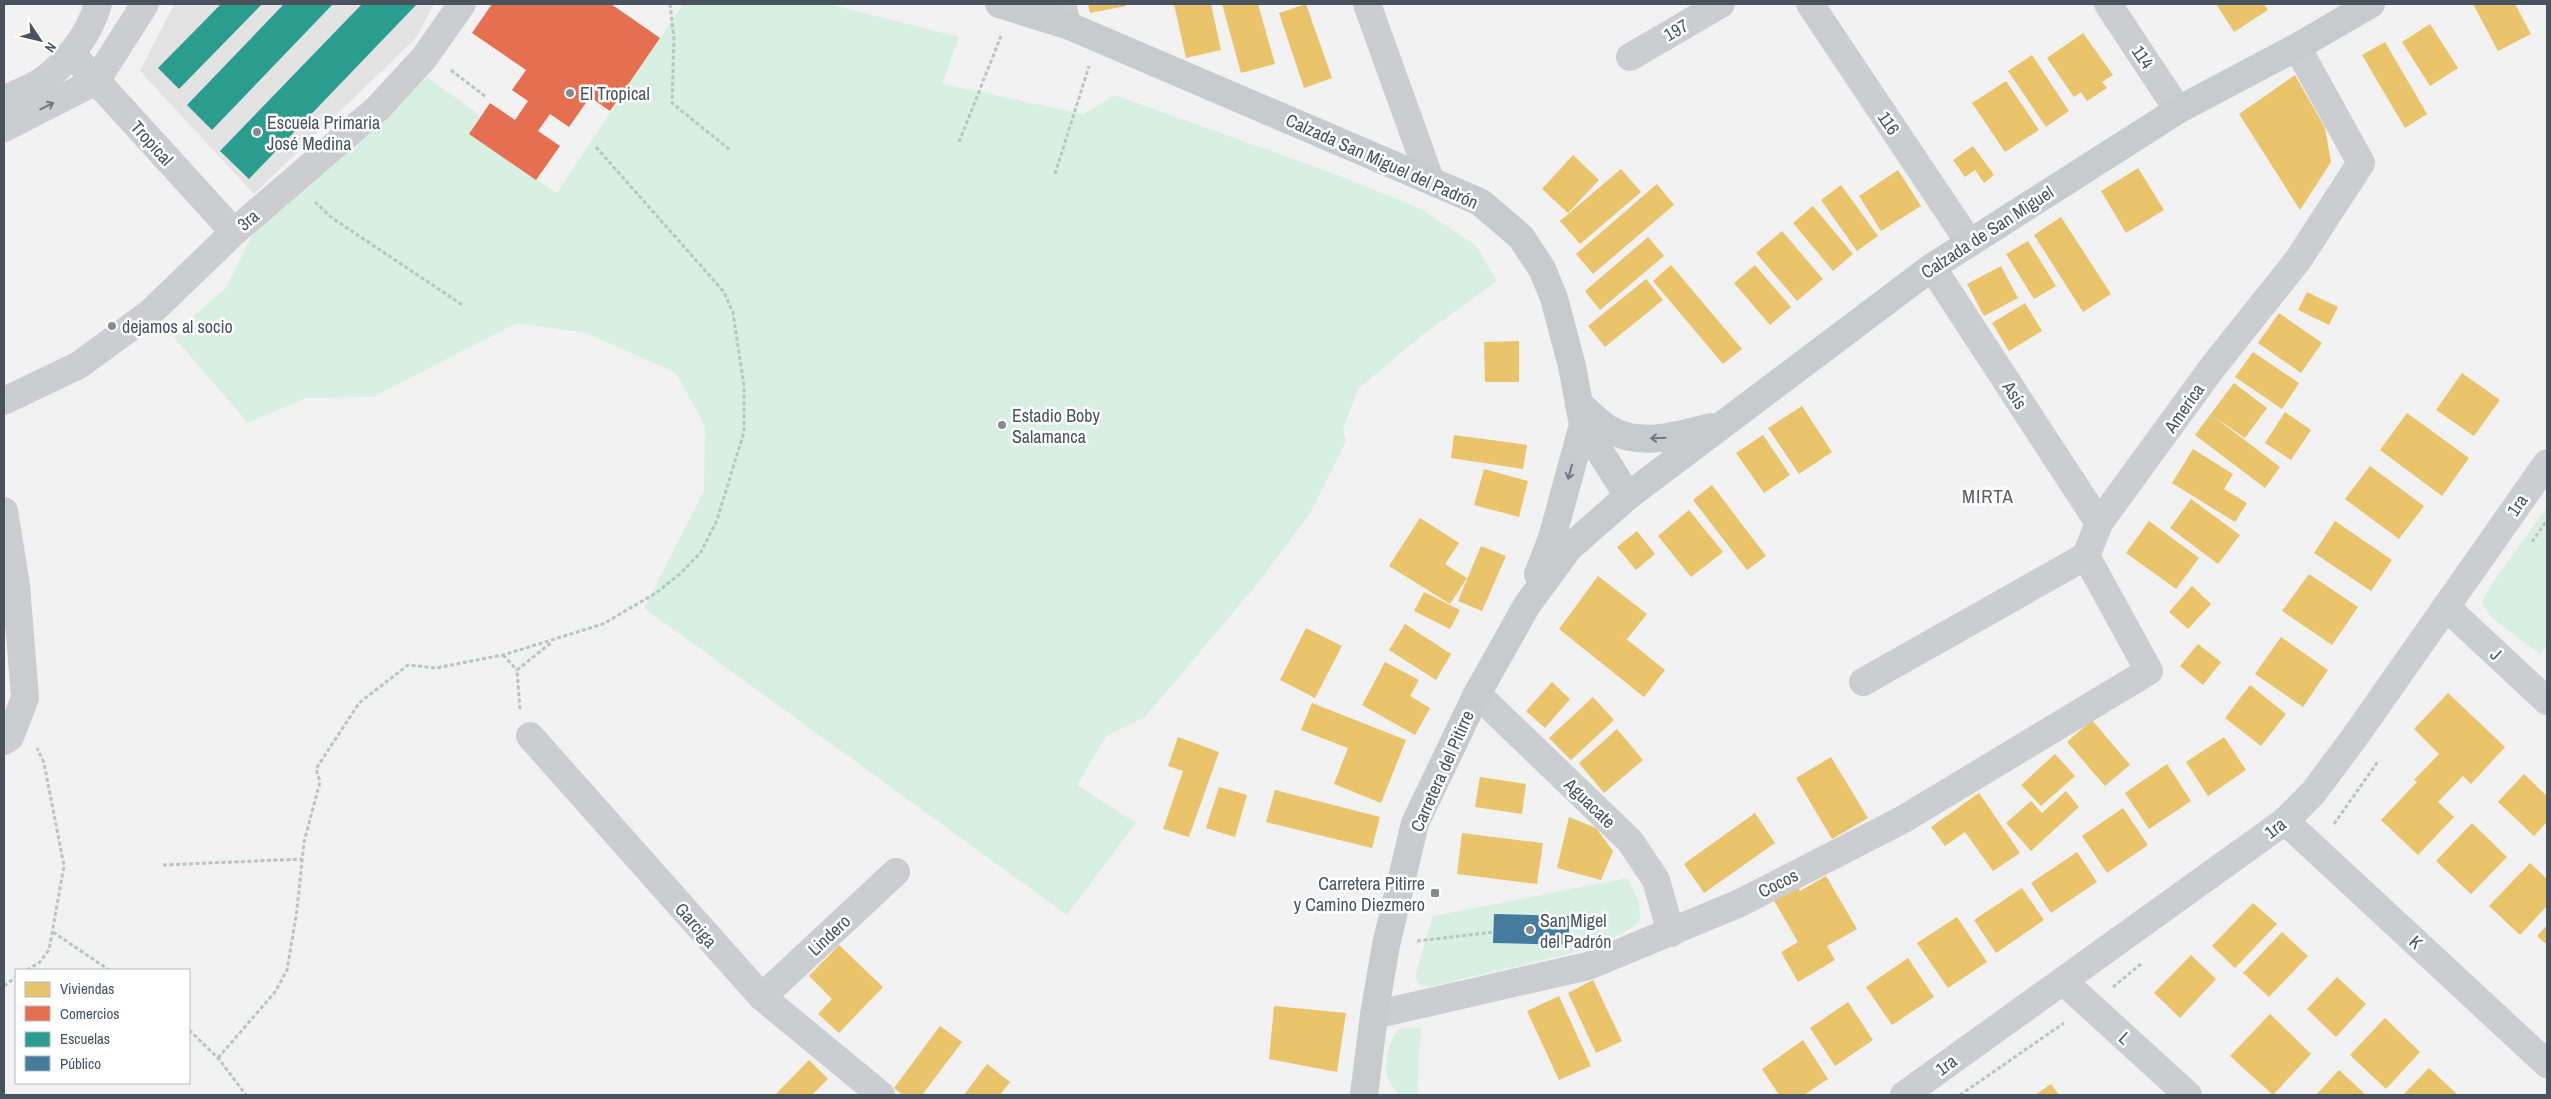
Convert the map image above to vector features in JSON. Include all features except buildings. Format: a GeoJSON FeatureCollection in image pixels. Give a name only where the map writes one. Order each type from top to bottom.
{"type":"FeatureCollection","features":[{"type":"Feature","properties":{"kind":"main road","name":"Calzada de San Miguel"},"geometry":{"type":"LineString","coordinates":[[1628,496],[1932,267],[1969,242],[2178,110],[2297,47],[2371,4]]}},
{"type":"Feature","properties":{"kind":"main road","name":"Calzada San Miguel del Padrón"},"geometry":{"type":"LineString","coordinates":[[1006,5],[1064,14],[1098,40],[1430,179],[1480,202],[1521,237],[1542,269],[1554,298],[1581,415],[1628,496]]}},
{"type":"Feature","properties":{"kind":"main road"},"geometry":{"type":"LineString","coordinates":[[1527,605],[1552,538],[1581,415],[1610,429],[1628,435],[1659,440],[1722,424]]}},
{"type":"Feature","properties":{"kind":"main road","name":"Carretera del Pitirre"},"geometry":{"type":"LineString","coordinates":[[1364,1095],[1374,1015],[1386,945],[1415,823],[1477,694],[1527,605],[1569,548],[1628,496]]}},
{"type":"Feature","properties":{"kind":"street"},"geometry":{"type":"LineString","coordinates":[[4,100],[40,82],[71,53],[94,18],[98,4]]}},
{"type":"Feature","properties":{"kind":"street"},"geometry":{"type":"LineString","coordinates":[[4,128],[96,81],[145,4]]}},
{"type":"Feature","properties":{"kind":"street","name":"3ra"},"geometry":{"type":"LineString","coordinates":[[4,401],[79,365],[150,313],[234,232],[378,108],[428,53],[462,4]]}},
{"type":"Feature","properties":{"kind":"street"},"geometry":{"type":"LineString","coordinates":[[1367,4],[1430,179]]}},
{"type":"Feature","properties":{"kind":"street","name":"197"},"geometry":{"type":"LineString","coordinates":[[1630,56],[1721,4]]}},
{"type":"Feature","properties":{"kind":"street","name":"116"},"geometry":{"type":"LineString","coordinates":[[1810,4],[1969,242]]}},
{"type":"Feature","properties":{"kind":"street","name":"114"},"geometry":{"type":"LineString","coordinates":[[2108,4],[2178,110]]}},
{"type":"Feature","properties":{"kind":"street","name":"America"},"geometry":{"type":"LineString","coordinates":[[2086,556],[2099,523],[2212,368],[2298,260],[2361,163],[2297,47]]}},
{"type":"Feature","properties":{"kind":"street","name":"Tropical"},"geometry":{"type":"LineString","coordinates":[[71,53],[234,232]]}},
{"type":"Feature","properties":{"kind":"street","name":"Asís"},"geometry":{"type":"LineString","coordinates":[[1932,267],[2099,523]]}},
{"type":"Feature","properties":{"kind":"street","name":"1ra"},"geometry":{"type":"LineString","coordinates":[[1904,1095],[2285,821],[2313,793],[2547,462]]}},
{"type":"Feature","properties":{"kind":"street"},"geometry":{"type":"LineString","coordinates":[[4,510],[16,585],[25,698],[10,737],[4,741]]}},
{"type":"Feature","properties":{"kind":"street"},"geometry":{"type":"LineString","coordinates":[[1863,682],[2086,556]]}},
{"type":"Feature","properties":{"kind":"street","name":"Cocos"},"geometry":{"type":"LineString","coordinates":[[1374,1015],[1588,966],[1740,903],[1902,820],[2149,670],[2086,556]]}},
{"type":"Feature","properties":{"kind":"street","name":"J"},"geometry":{"type":"LineString","coordinates":[[2446,607],[2547,701]]}},
{"type":"Feature","properties":{"kind":"street","name":"Aguacate"},"geometry":{"type":"LineString","coordinates":[[1477,694],[1630,841],[1656,880],[1671,933]]}},
{"type":"Feature","properties":{"kind":"street","name":"Garciga"},"geometry":{"type":"LineString","coordinates":[[530,736],[762,998],[881,1095]]}},
{"type":"Feature","properties":{"kind":"street","name":"K"},"geometry":{"type":"LineString","coordinates":[[2285,821],[2547,1064]]}},
{"type":"Feature","properties":{"kind":"street","name":"Lindero"},"geometry":{"type":"LineString","coordinates":[[762,998],[896,872]]}},
{"type":"Feature","properties":{"kind":"street","name":"L"},"geometry":{"type":"LineString","coordinates":[[2063,981],[2188,1095]]}},
{"type":"Feature","properties":{"kind":"path"},"geometry":{"type":"LineString","coordinates":[[670,4],[674,39],[672,103],[730,150]]}},
{"type":"Feature","properties":{"kind":"path"},"geometry":{"type":"LineString","coordinates":[[960,142],[1006,5]]}},
{"type":"Feature","properties":{"kind":"path"},"geometry":{"type":"LineString","coordinates":[[1055,174],[1098,40]]}},
{"type":"Feature","properties":{"kind":"path"},"geometry":{"type":"LineString","coordinates":[[428,53],[486,97]]}},
{"type":"Feature","properties":{"kind":"path"},"geometry":{"type":"LineString","coordinates":[[218,1058],[275,992],[287,970],[297,910],[304,842],[320,782],[316,769],[359,703],[408,665],[436,668],[503,655],[603,624],[649,598],[681,573],[701,552],[717,520],[744,432],[744,386],[733,313],[724,292],[596,147]]}},
{"type":"Feature","properties":{"kind":"path"},"geometry":{"type":"LineString","coordinates":[[293,182],[332,218],[464,306]]}},
{"type":"Feature","properties":{"kind":"path"},"geometry":{"type":"LineString","coordinates":[[517,670],[554,640]]}},
{"type":"Feature","properties":{"kind":"path"},"geometry":{"type":"LineString","coordinates":[[503,655],[517,670],[518,698],[530,736]]}},
{"type":"Feature","properties":{"kind":"path"},"geometry":{"type":"LineString","coordinates":[[25,698],[27,726],[44,763],[64,866],[49,950],[40,962],[29,969]]}},
{"type":"Feature","properties":{"kind":"path"},"geometry":{"type":"LineString","coordinates":[[163,865],[302,859]]}},
{"type":"Feature","properties":{"kind":"path"},"geometry":{"type":"LineString","coordinates":[[53,932],[108,969]]}},
{"type":"Feature","properties":{"kind":"path"},"geometry":{"type":"LineString","coordinates":[[1386,945],[1494,932]]}},
{"type":"Feature","properties":{"kind":"path"},"geometry":{"type":"LineString","coordinates":[[4,986],[15,978]]}},
{"type":"Feature","properties":{"kind":"path"},"geometry":{"type":"LineString","coordinates":[[190,1031],[218,1058],[246,1095]]}},
{"type":"Feature","properties":{"kind":"shaded area","name":"Escuela Primaria José Medina"},"geometry":{"type":"Polygon","coordinates":[[[174,4],[434,4],[415,39],[254,194],[140,71],[174,4]]]}},
{"type":"Feature","properties":{"kind":"green space"},"geometry":{"type":"Polygon","coordinates":[[[683,4],[829,4],[959,37],[942,84],[1084,114],[1115,95],[1340,176],[1419,208],[1476,246],[1497,281],[1421,336],[1358,389],[1343,429],[1346,441],[1309,515],[1258,583],[1145,717],[1106,736],[1077,785],[1136,823],[1067,915],[644,608],[704,491],[705,426],[676,373],[586,333],[517,323],[373,397],[306,398],[248,423],[172,335],[226,288],[252,235],[427,77],[481,116],[469,134],[557,193],[683,4]]]}},
{"type":"Feature","properties":{"kind":"green space"},"geometry":{"type":"Polygon","coordinates":[[[2547,507],[2547,645],[2540,654],[2491,617],[2482,602],[2489,588],[2547,507]]]}},
{"type":"Feature","properties":{"kind":"green space"},"geometry":{"type":"Polygon","coordinates":[[[1628,878],[1639,903],[1640,920],[1633,927],[1600,946],[1429,987],[1419,984],[1415,976],[1433,916],[1628,878]]]}},
{"type":"Feature","properties":{"kind":"green space"},"geometry":{"type":"Polygon","coordinates":[[[1401,1028],[1421,1028],[1417,1095],[1399,1095],[1390,1083],[1387,1075],[1386,1063],[1389,1049],[1394,1037],[1401,1028]]]}},
{"type":"Feature","properties":{"kind":"place","name":"El Tropical"},"geometry":{"type":"Point","coordinates":[570,93]}},
{"type":"Feature","properties":{"kind":"place","name":"Escuela Primaria José Medina"},"geometry":{"type":"Point","coordinates":[257,132]}},
{"type":"Feature","properties":{"kind":"place","name":"dejamos al socio"},"geometry":{"type":"Point","coordinates":[112,326]}},
{"type":"Feature","properties":{"kind":"place","name":"Estadio Boby Salamanca"},"geometry":{"type":"Point","coordinates":[1002,425]}},
{"type":"Feature","properties":{"kind":"place","name":"Carretera Pitirre y Camino Diezmero"},"geometry":{"type":"Point","coordinates":[1435,893]}},
{"type":"Feature","properties":{"kind":"place","name":"San Migel del Padrón"},"geometry":{"type":"Point","coordinates":[1530,930]}},
{"type":"Feature","properties":{"kind":"district","name":"MIRTA"},"geometry":{"type":"Point","coordinates":[1988,496]}}]}
